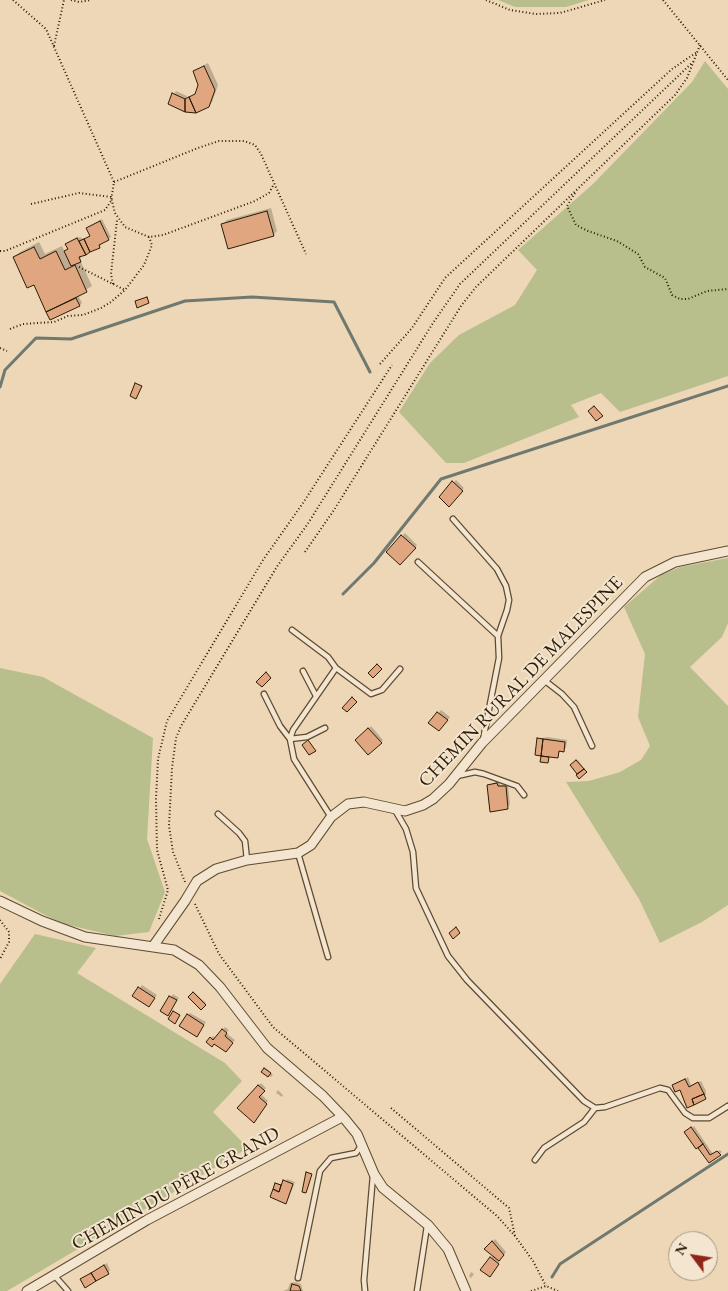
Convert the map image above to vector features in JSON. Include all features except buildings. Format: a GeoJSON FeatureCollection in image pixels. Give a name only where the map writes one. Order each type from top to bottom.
{"type":"FeatureCollection","features":[{"type":"Feature","properties":{"kind":"street","name":"CHEMIN RURAL DE MALESPINE"},"geometry":{"type":"LineString","coordinates":[[298,853],[311,845],[331,817],[348,804],[359,802],[405,811],[423,805],[444,789],[482,743],[645,577],[674,562],[728,551]]}},
{"type":"Feature","properties":{"kind":"street"},"geometry":{"type":"LineString","coordinates":[[154,945],[189,893],[204,875],[216,869],[247,860],[298,853]]}},
{"type":"Feature","properties":{"kind":"street"},"geometry":{"type":"LineString","coordinates":[[0,901],[42,922],[85,937],[154,945],[174,950],[186,956],[210,975],[267,1048],[324,1096],[357,1134],[374,1174],[387,1194],[428,1225],[448,1249],[466,1291]]}},
{"type":"Feature","properties":{"kind":"street","name":"CHEMIN DU PÈRE GRAND"},"geometry":{"type":"LineString","coordinates":[[27,1291],[147,1220],[342,1117]]}},
{"type":"Feature","properties":{"kind":"lane"},"geometry":{"type":"LineString","coordinates":[[453,519],[497,569],[506,586],[509,600],[498,636],[498,658],[482,743]]}},
{"type":"Feature","properties":{"kind":"lane"},"geometry":{"type":"LineString","coordinates":[[418,562],[498,636]]}},
{"type":"Feature","properties":{"kind":"lane"},"geometry":{"type":"LineString","coordinates":[[292,630],[328,657],[336,668],[371,694],[382,690],[400,669]]}},
{"type":"Feature","properties":{"kind":"lane"},"geometry":{"type":"LineString","coordinates":[[290,739],[293,730],[336,668]]}},
{"type":"Feature","properties":{"kind":"lane"},"geometry":{"type":"LineString","coordinates":[[303,671],[316,696]]}},
{"type":"Feature","properties":{"kind":"lane"},"geometry":{"type":"LineString","coordinates":[[544,680],[562,694],[574,707],[592,746]]}},
{"type":"Feature","properties":{"kind":"lane"},"geometry":{"type":"LineString","coordinates":[[264,694],[280,726],[290,739],[294,759],[331,817]]}},
{"type":"Feature","properties":{"kind":"lane"},"geometry":{"type":"LineString","coordinates":[[290,739],[307,737],[325,728]]}},
{"type":"Feature","properties":{"kind":"lane"},"geometry":{"type":"LineString","coordinates":[[453,777],[475,772],[484,774],[517,786],[524,795]]}},
{"type":"Feature","properties":{"kind":"lane"},"geometry":{"type":"LineString","coordinates":[[395,810],[406,829],[413,852],[416,888],[448,956],[467,980],[584,1101],[595,1108],[605,1107],[660,1088],[668,1090],[685,1113],[693,1118],[708,1118],[728,1106]]}},
{"type":"Feature","properties":{"kind":"lane"},"geometry":{"type":"LineString","coordinates":[[218,814],[239,833],[244,841],[247,860]]}},
{"type":"Feature","properties":{"kind":"lane"},"geometry":{"type":"LineString","coordinates":[[298,853],[328,957]]}},
{"type":"Feature","properties":{"kind":"lane"},"geometry":{"type":"LineString","coordinates":[[535,1160],[544,1148],[584,1122],[595,1108]]}},
{"type":"Feature","properties":{"kind":"lane"},"geometry":{"type":"LineString","coordinates":[[298,1278],[320,1171],[331,1158],[356,1153],[362,1145]]}},
{"type":"Feature","properties":{"kind":"lane"},"geometry":{"type":"LineString","coordinates":[[365,1291],[364,1280],[374,1174]]}},
{"type":"Feature","properties":{"kind":"lane"},"geometry":{"type":"LineString","coordinates":[[417,1291],[428,1225]]}},
{"type":"Feature","properties":{"kind":"lane"},"geometry":{"type":"LineString","coordinates":[[54,1275],[68,1291]]}},
{"type":"Feature","properties":{"kind":"path"},"geometry":{"type":"LineString","coordinates":[[0,251],[5,251],[105,210],[111,197],[114,182],[46,29],[13,0]]}},
{"type":"Feature","properties":{"kind":"path"},"geometry":{"type":"LineString","coordinates":[[54,46],[64,0]]}},
{"type":"Feature","properties":{"kind":"path"},"geometry":{"type":"LineString","coordinates":[[71,0],[79,2],[91,0]]}},
{"type":"Feature","properties":{"kind":"path"},"geometry":{"type":"LineString","coordinates":[[486,0],[510,10],[536,14],[568,11],[606,0]]}},
{"type":"Feature","properties":{"kind":"path"},"geometry":{"type":"LineString","coordinates":[[663,0],[728,80]]}},
{"type":"Feature","properties":{"kind":"path"},"geometry":{"type":"LineString","coordinates":[[305,552],[334,510],[461,306],[476,287],[675,95],[687,78],[700,45]]}},
{"type":"Feature","properties":{"kind":"path"},"geometry":{"type":"LineString","coordinates":[[380,364],[412,328],[445,278],[672,69],[697,52]]}},
{"type":"Feature","properties":{"kind":"path"},"geometry":{"type":"LineString","coordinates":[[558,1291],[546,1286],[533,1261],[515,1236],[497,1216],[273,1027],[219,954],[189,893],[173,852],[169,826],[172,768],[176,738],[181,726],[278,565],[307,524],[433,322],[460,284],[694,61]]}},
{"type":"Feature","properties":{"kind":"path"},"geometry":{"type":"LineString","coordinates":[[114,182],[219,141],[244,141],[255,145],[261,154],[306,254]]}},
{"type":"Feature","properties":{"kind":"path"},"geometry":{"type":"LineString","coordinates":[[111,197],[118,218],[125,227],[149,236],[163,235],[254,201],[269,193],[274,184]]}},
{"type":"Feature","properties":{"kind":"path"},"geometry":{"type":"LineString","coordinates":[[576,191],[567,206],[576,224],[588,231],[617,241],[638,254],[646,268],[665,278],[672,295],[680,299],[688,299],[707,291],[728,289]]}},
{"type":"Feature","properties":{"kind":"path"},"geometry":{"type":"LineString","coordinates":[[31,204],[79,193],[111,197]]}},
{"type":"Feature","properties":{"kind":"path"},"geometry":{"type":"LineString","coordinates":[[113,284],[110,274],[118,218]]}},
{"type":"Feature","properties":{"kind":"path"},"geometry":{"type":"LineString","coordinates":[[10,329],[23,324],[54,322],[68,316],[92,312],[111,302],[125,290],[144,265],[152,245],[149,236]]}},
{"type":"Feature","properties":{"kind":"path"},"geometry":{"type":"LineString","coordinates":[[79,267],[125,290]]}},
{"type":"Feature","properties":{"kind":"path"},"geometry":{"type":"LineString","coordinates":[[0,348],[7,351]]}},
{"type":"Feature","properties":{"kind":"path"},"geometry":{"type":"LineString","coordinates":[[160,936],[159,921],[168,890],[157,850],[156,799],[158,759],[167,721],[263,560],[304,503],[392,365]]}},
{"type":"Feature","properties":{"kind":"path"},"geometry":{"type":"LineString","coordinates":[[0,920],[10,932],[9,942],[0,959]]}},
{"type":"Feature","properties":{"kind":"path"},"geometry":{"type":"LineString","coordinates":[[390,1108],[509,1208],[515,1236]]}},
{"type":"Feature","properties":{"kind":"path"},"geometry":{"type":"LineString","coordinates":[[531,1291],[546,1286]]}},
{"type":"Feature","properties":{"kind":"green space"},"geometry":{"type":"Polygon","coordinates":[[[498,0],[589,0],[566,7],[515,7],[498,0]]]}},
{"type":"Feature","properties":{"kind":"green space"},"geometry":{"type":"Polygon","coordinates":[[[705,61],[728,89],[728,376],[620,412],[601,393],[571,405],[579,417],[464,463],[446,463],[399,412],[430,363],[459,335],[515,305],[537,270],[518,250],[593,184],[692,82],[705,61]]]}},
{"type":"Feature","properties":{"kind":"green space"},"geometry":{"type":"Polygon","coordinates":[[[728,558],[728,623],[722,637],[690,667],[728,706],[728,905],[702,922],[660,943],[639,899],[566,782],[589,781],[620,772],[641,760],[650,746],[638,717],[645,654],[624,607],[661,575],[680,567],[728,558]]]}},
{"type":"Feature","properties":{"kind":"green space"},"geometry":{"type":"Polygon","coordinates":[[[0,668],[43,677],[153,738],[147,839],[165,892],[149,932],[115,936],[60,923],[0,891],[0,668]]]}},
{"type":"Feature","properties":{"kind":"green space"},"geometry":{"type":"Polygon","coordinates":[[[35,934],[96,948],[77,973],[225,1063],[242,1081],[213,1112],[248,1148],[7,1291],[0,1291],[0,984],[35,934]]]}},
{"type":"Feature","properties":{"kind":"waterway"},"geometry":{"type":"LineString","coordinates":[[0,387],[5,370],[36,338],[71,339],[185,301],[252,297],[334,302],[370,372]]}},
{"type":"Feature","properties":{"kind":"waterway"},"geometry":{"type":"LineString","coordinates":[[343,594],[374,563],[441,479],[728,386]]}},
{"type":"Feature","properties":{"kind":"waterway"},"geometry":{"type":"LineString","coordinates":[[552,1277],[560,1264],[728,1154]]}}]}
